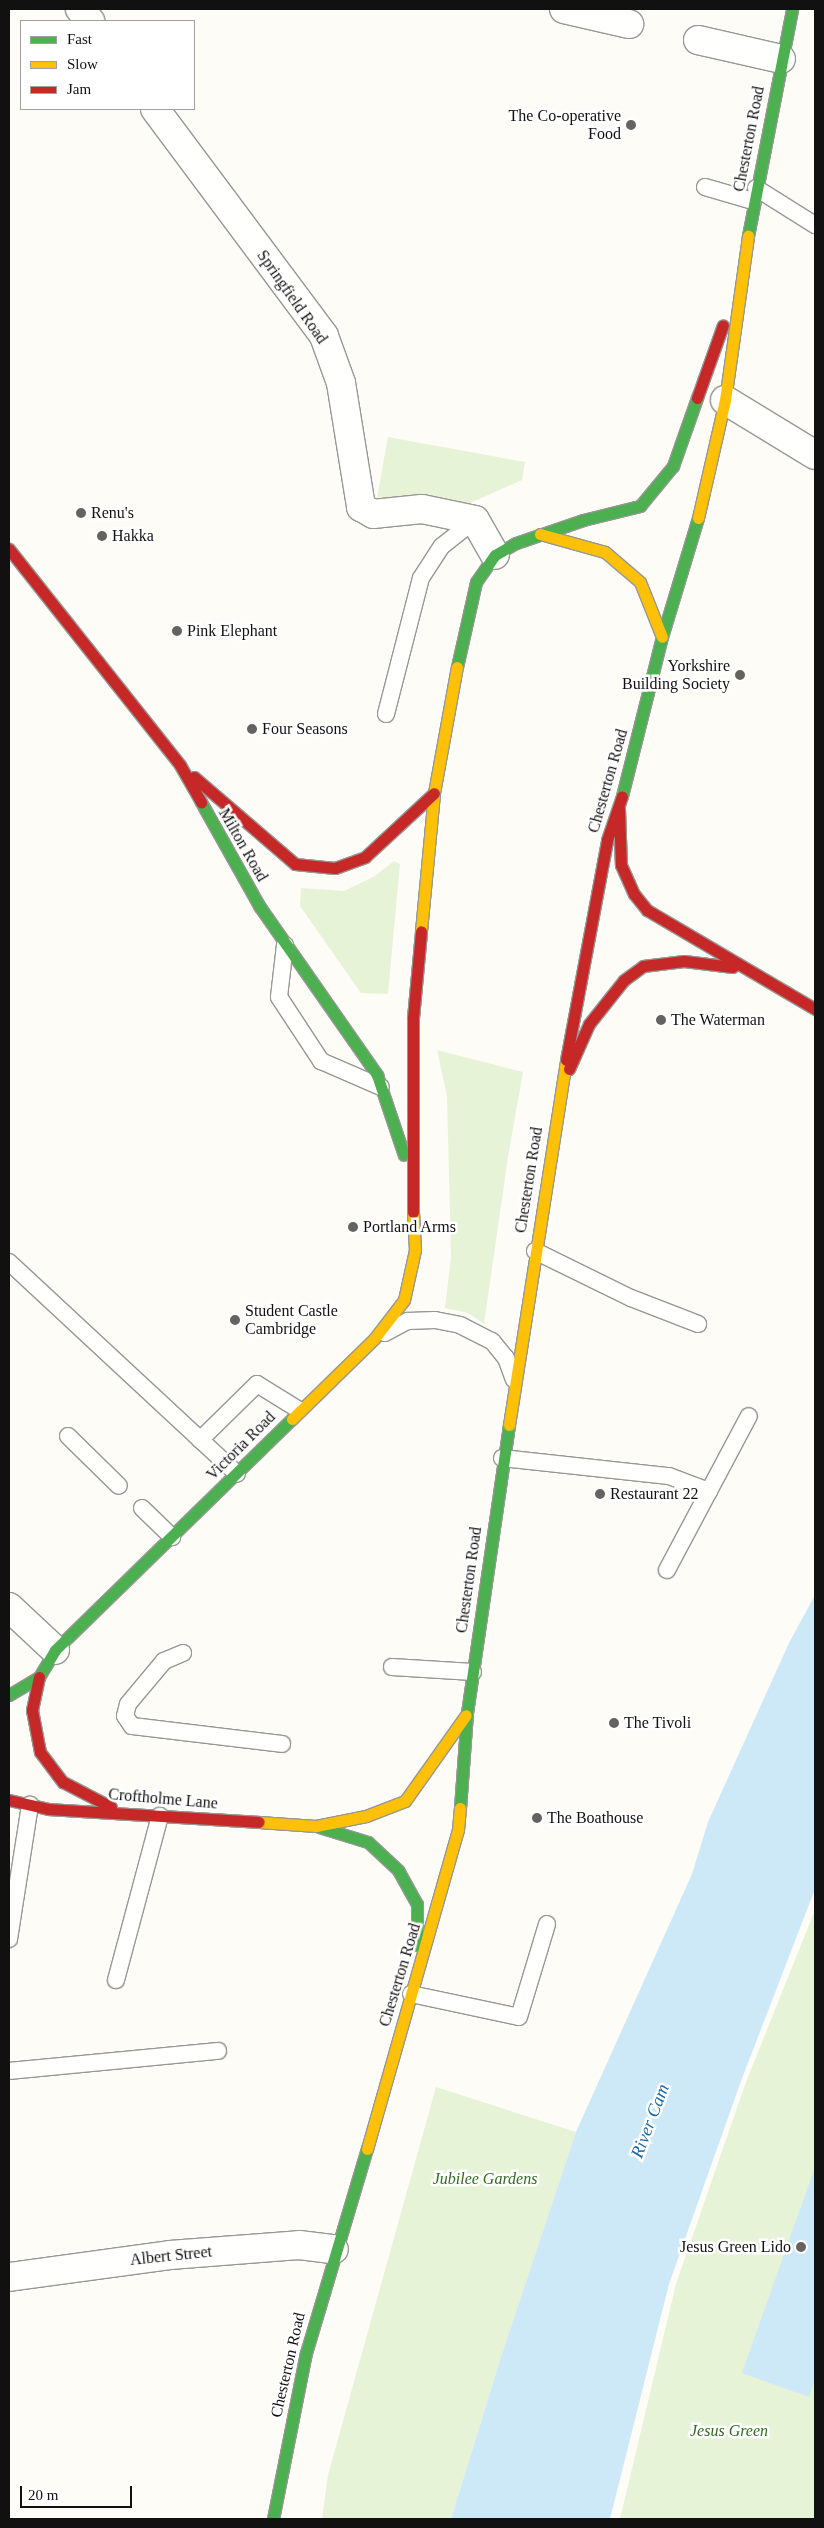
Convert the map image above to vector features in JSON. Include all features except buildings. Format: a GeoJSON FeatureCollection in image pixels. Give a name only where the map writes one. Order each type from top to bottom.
{"type":"FeatureCollection","features":[{"type":"Feature","properties":{"kind":"main road","name":"Chesterton Road"},"geometry":{"type":"LineString","coordinates":[[274,2519],[306,2353],[334,2249],[418,1976],[458,1830],[467,1713],[502,1458],[517,1390],[535,1250],[560,1090],[607,840],[619,809],[662,637],[704,497],[725,400],[740,277],[754,195],[792,9]]}},
{"type":"Feature","properties":{"kind":"main road"},"geometry":{"type":"LineString","coordinates":[[412,1178],[413,1018],[434,793],[463,632],[476,582],[495,555],[540,534],[640,506],[673,466],[740,277]]}},
{"type":"Feature","properties":{"kind":"main road"},"geometry":{"type":"LineString","coordinates":[[540,534],[605,552],[640,582],[662,637]]}},
{"type":"Feature","properties":{"kind":"main road","name":"Milton Road"},"geometry":{"type":"LineString","coordinates":[[9,550],[180,765],[260,907],[377,1075],[412,1178]]}},
{"type":"Feature","properties":{"kind":"main road"},"geometry":{"type":"LineString","coordinates":[[180,765],[295,864],[335,868],[365,857],[390,837],[434,793]]}},
{"type":"Feature","properties":{"kind":"main road"},"geometry":{"type":"LineString","coordinates":[[619,809],[621,865],[634,894],[647,910],[744,969],[815,1009]]}},
{"type":"Feature","properties":{"kind":"main road"},"geometry":{"type":"LineString","coordinates":[[560,1090],[589,1024],[624,980],[643,966],[684,960],[744,969]]}},
{"type":"Feature","properties":{"kind":"main road","name":"Victoria Road"},"geometry":{"type":"LineString","coordinates":[[9,1695],[39,1677],[56,1650],[237,1474],[299,1410],[374,1339],[404,1300],[415,1250],[412,1178]]}},
{"type":"Feature","properties":{"kind":"main road"},"geometry":{"type":"LineString","coordinates":[[39,1677],[32,1710],[40,1752],[63,1782],[118,1811]]}},
{"type":"Feature","properties":{"kind":"main road"},"geometry":{"type":"LineString","coordinates":[[316,1826],[366,1816],[404,1801],[467,1713]]}},
{"type":"Feature","properties":{"kind":"main road","name":"Croftholme Lane"},"geometry":{"type":"LineString","coordinates":[[9,1800],[49,1809],[118,1811],[160,1816],[316,1826]]}},
{"type":"Feature","properties":{"kind":"main road"},"geometry":{"type":"LineString","coordinates":[[316,1826],[368,1842],[398,1870],[417,1904],[418,1976]]}},
{"type":"Feature","properties":{"kind":"street"},"geometry":{"type":"LineString","coordinates":[[80,9],[89,20]]}},
{"type":"Feature","properties":{"kind":"street"},"geometry":{"type":"LineString","coordinates":[[564,9],[630,24]]}},
{"type":"Feature","properties":{"kind":"street"},"geometry":{"type":"LineString","coordinates":[[696,48],[781,59]]}},
{"type":"Feature","properties":{"kind":"street","name":"Springfield Road"},"geometry":{"type":"LineString","coordinates":[[156,110],[324,336],[341,383],[361,507],[373,514],[422,509],[475,520]]}},
{"type":"Feature","properties":{"kind":"street"},"geometry":{"type":"LineString","coordinates":[[725,400],[815,455]]}},
{"type":"Feature","properties":{"kind":"street"},"geometry":{"type":"LineString","coordinates":[[475,520],[495,555]]}},
{"type":"Feature","properties":{"kind":"street"},"geometry":{"type":"LineString","coordinates":[[9,1607],[56,1650]]}},
{"type":"Feature","properties":{"kind":"street","name":"Albert Street"},"geometry":{"type":"LineString","coordinates":[[9,2277],[170,2255],[299,2245],[334,2249]]}},
{"type":"Feature","properties":{"kind":"lane"},"geometry":{"type":"LineString","coordinates":[[705,187],[754,195],[815,225]]}},
{"type":"Feature","properties":{"kind":"lane"},"geometry":{"type":"LineString","coordinates":[[386,714],[421,578],[442,546],[475,520]]}},
{"type":"Feature","properties":{"kind":"lane"},"geometry":{"type":"LineString","coordinates":[[285,945],[279,997],[321,1061],[381,1087]]}},
{"type":"Feature","properties":{"kind":"lane"},"geometry":{"type":"LineString","coordinates":[[535,1250],[630,1298],[698,1324]]}},
{"type":"Feature","properties":{"kind":"lane"},"geometry":{"type":"LineString","coordinates":[[9,1262],[237,1474]]}},
{"type":"Feature","properties":{"kind":"lane"},"geometry":{"type":"LineString","coordinates":[[374,1339],[408,1321],[435,1320],[460,1325],[492,1341],[506,1358],[517,1390]]}},
{"type":"Feature","properties":{"kind":"lane"},"geometry":{"type":"LineString","coordinates":[[200,1440],[257,1384],[299,1410]]}},
{"type":"Feature","properties":{"kind":"lane"},"geometry":{"type":"LineString","coordinates":[[667,1570],[749,1416]]}},
{"type":"Feature","properties":{"kind":"lane"},"geometry":{"type":"LineString","coordinates":[[68,1436],[119,1486]]}},
{"type":"Feature","properties":{"kind":"lane"},"geometry":{"type":"LineString","coordinates":[[502,1458],[670,1476],[709,1491]]}},
{"type":"Feature","properties":{"kind":"lane"},"geometry":{"type":"LineString","coordinates":[[142,1508],[172,1537]]}},
{"type":"Feature","properties":{"kind":"lane"},"geometry":{"type":"LineString","coordinates":[[183,1653],[164,1660],[128,1704],[125,1716],[132,1726],[282,1744]]}},
{"type":"Feature","properties":{"kind":"lane"},"geometry":{"type":"LineString","coordinates":[[392,1667],[474,1672]]}},
{"type":"Feature","properties":{"kind":"lane"},"geometry":{"type":"LineString","coordinates":[[9,1938],[30,1805]]}},
{"type":"Feature","properties":{"kind":"lane"},"geometry":{"type":"LineString","coordinates":[[116,1980],[160,1816]]}},
{"type":"Feature","properties":{"kind":"lane"},"geometry":{"type":"LineString","coordinates":[[411,1994],[519,2017],[547,1924]]}},
{"type":"Feature","properties":{"kind":"lane"},"geometry":{"type":"LineString","coordinates":[[9,2071],[218,2051]]}},
{"type":"Feature","properties":{"kind":"green space"},"geometry":{"type":"Polygon","coordinates":[[[388,437],[525,462],[522,480],[452,511],[377,497],[388,437]]]}},
{"type":"Feature","properties":{"kind":"green space"},"geometry":{"type":"Polygon","coordinates":[[[394,861],[400,864],[388,994],[361,993],[300,906],[301,888],[344,891],[375,876],[394,861]]]}},
{"type":"Feature","properties":{"kind":"green space"},"geometry":{"type":"Polygon","coordinates":[[[437,1050],[523,1072],[508,1157],[484,1324],[468,1313],[445,1308],[451,1257],[447,1096],[437,1050]]]}},
{"type":"Feature","properties":{"kind":"green space","name":"Jesus Green"},"geometry":{"type":"Polygon","coordinates":[[[815,1910],[815,2519],[620,2519],[676,2284],[746,2082],[815,1910]]]}},
{"type":"Feature","properties":{"kind":"green space","name":"Jubilee Gardens"},"geometry":{"type":"Polygon","coordinates":[[[436,2087],[576,2132],[500,2360],[451,2519],[322,2519],[328,2475],[436,2087]]]}},
{"type":"Feature","properties":{"kind":"water","name":"River Cam"},"geometry":{"type":"Polygon","coordinates":[[[815,1595],[815,1889],[741,2081],[669,2284],[610,2519],[451,2519],[500,2360],[576,2132],[692,1874],[708,1822],[789,1643],[815,1595]]]}},
{"type":"Feature","properties":{"kind":"water","name":"Jesus Green Lido"},"geometry":{"type":"Polygon","coordinates":[[[815,2167],[815,2380],[809,2397],[742,2373],[815,2167]]]}},
{"type":"Feature","properties":{"kind":"traffic: fast"},"geometry":{"type":"LineString","coordinates":[[748,236],[792,9]]}},
{"type":"Feature","properties":{"kind":"traffic: fast"},"geometry":{"type":"LineString","coordinates":[[457,667],[476,582],[495,555],[516,543],[583,520],[640,506],[673,466],[697,398]]}},
{"type":"Feature","properties":{"kind":"traffic: fast"},"geometry":{"type":"LineString","coordinates":[[622,796],[662,637],[698,518]]}},
{"type":"Feature","properties":{"kind":"traffic: fast"},"geometry":{"type":"LineString","coordinates":[[201,802],[260,907],[377,1075],[404,1155]]}},
{"type":"Feature","properties":{"kind":"traffic: fast"},"geometry":{"type":"LineString","coordinates":[[9,1695],[39,1677],[55,1650],[292,1419]]}},
{"type":"Feature","properties":{"kind":"traffic: fast"},"geometry":{"type":"LineString","coordinates":[[460,1808],[467,1713],[509,1425]]}},
{"type":"Feature","properties":{"kind":"traffic: fast"},"geometry":{"type":"LineString","coordinates":[[319,1827],[368,1842],[398,1870],[417,1904],[417,1945]]}},
{"type":"Feature","properties":{"kind":"traffic: fast"},"geometry":{"type":"LineString","coordinates":[[273,2519],[306,2353],[367,2149]]}},
{"type":"Feature","properties":{"kind":"traffic: slow"},"geometry":{"type":"LineString","coordinates":[[698,518],[725,400],[748,236]]}},
{"type":"Feature","properties":{"kind":"traffic: slow"},"geometry":{"type":"LineString","coordinates":[[540,534],[605,552],[640,582],[662,637]]}},
{"type":"Feature","properties":{"kind":"traffic: slow"},"geometry":{"type":"LineString","coordinates":[[421,931],[434,793],[457,667]]}},
{"type":"Feature","properties":{"kind":"traffic: slow"},"geometry":{"type":"LineString","coordinates":[[509,1425],[566,1060]]}},
{"type":"Feature","properties":{"kind":"traffic: slow"},"geometry":{"type":"LineString","coordinates":[[292,1419],[374,1339],[404,1300],[415,1250],[413,1212]]}},
{"type":"Feature","properties":{"kind":"traffic: slow"},"geometry":{"type":"LineString","coordinates":[[259,1822],[316,1826],[366,1816],[405,1801],[466,1715]]}},
{"type":"Feature","properties":{"kind":"traffic: slow"},"geometry":{"type":"LineString","coordinates":[[367,2149],[458,1830],[460,1808]]}},
{"type":"Feature","properties":{"kind":"traffic: jam"},"geometry":{"type":"LineString","coordinates":[[697,398],[723,325]]}},
{"type":"Feature","properties":{"kind":"traffic: jam"},"geometry":{"type":"LineString","coordinates":[[9,549],[180,765],[201,802]]}},
{"type":"Feature","properties":{"kind":"traffic: jam"},"geometry":{"type":"LineString","coordinates":[[194,777],[295,864],[335,868],[365,857],[434,793]]}},
{"type":"Feature","properties":{"kind":"traffic: jam"},"geometry":{"type":"LineString","coordinates":[[566,1060],[607,840],[622,796]]}},
{"type":"Feature","properties":{"kind":"traffic: jam"},"geometry":{"type":"LineString","coordinates":[[619,809],[621,865],[634,894],[647,910],[815,1009]]}},
{"type":"Feature","properties":{"kind":"traffic: jam"},"geometry":{"type":"LineString","coordinates":[[413,1212],[413,1018],[421,931]]}},
{"type":"Feature","properties":{"kind":"traffic: jam"},"geometry":{"type":"LineString","coordinates":[[569,1069],[589,1024],[624,980],[643,966],[684,961],[733,967]]}},
{"type":"Feature","properties":{"kind":"traffic: jam"},"geometry":{"type":"LineString","coordinates":[[39,1677],[32,1710],[40,1752],[63,1782],[111,1807]]}},
{"type":"Feature","properties":{"kind":"traffic: jam"},"geometry":{"type":"LineString","coordinates":[[9,1800],[49,1809],[259,1822]]}},
{"type":"Feature","properties":{"kind":"place","name":"The Co-operative Food"},"geometry":{"type":"Point","coordinates":[631,125]}},
{"type":"Feature","properties":{"kind":"place","name":"Renu's"},"geometry":{"type":"Point","coordinates":[81,513]}},
{"type":"Feature","properties":{"kind":"place","name":"Hakka"},"geometry":{"type":"Point","coordinates":[102,536]}},
{"type":"Feature","properties":{"kind":"place","name":"Pink Elephant"},"geometry":{"type":"Point","coordinates":[177,631]}},
{"type":"Feature","properties":{"kind":"place","name":"Yorkshire Building Society"},"geometry":{"type":"Point","coordinates":[740,675]}},
{"type":"Feature","properties":{"kind":"place","name":"Four Seasons"},"geometry":{"type":"Point","coordinates":[252,729]}},
{"type":"Feature","properties":{"kind":"place","name":"The Waterman"},"geometry":{"type":"Point","coordinates":[661,1020]}},
{"type":"Feature","properties":{"kind":"place","name":"Portland Arms"},"geometry":{"type":"Point","coordinates":[353,1227]}},
{"type":"Feature","properties":{"kind":"place","name":"Student Castle Cambridge"},"geometry":{"type":"Point","coordinates":[235,1320]}},
{"type":"Feature","properties":{"kind":"place","name":"Restaurant 22"},"geometry":{"type":"Point","coordinates":[600,1494]}},
{"type":"Feature","properties":{"kind":"place","name":"The Tivoli"},"geometry":{"type":"Point","coordinates":[614,1723]}},
{"type":"Feature","properties":{"kind":"place","name":"The Boathouse"},"geometry":{"type":"Point","coordinates":[537,1818]}},
{"type":"Feature","properties":{"kind":"place","name":"Jesus Green Lido"},"geometry":{"type":"Point","coordinates":[801,2247]}}]}
